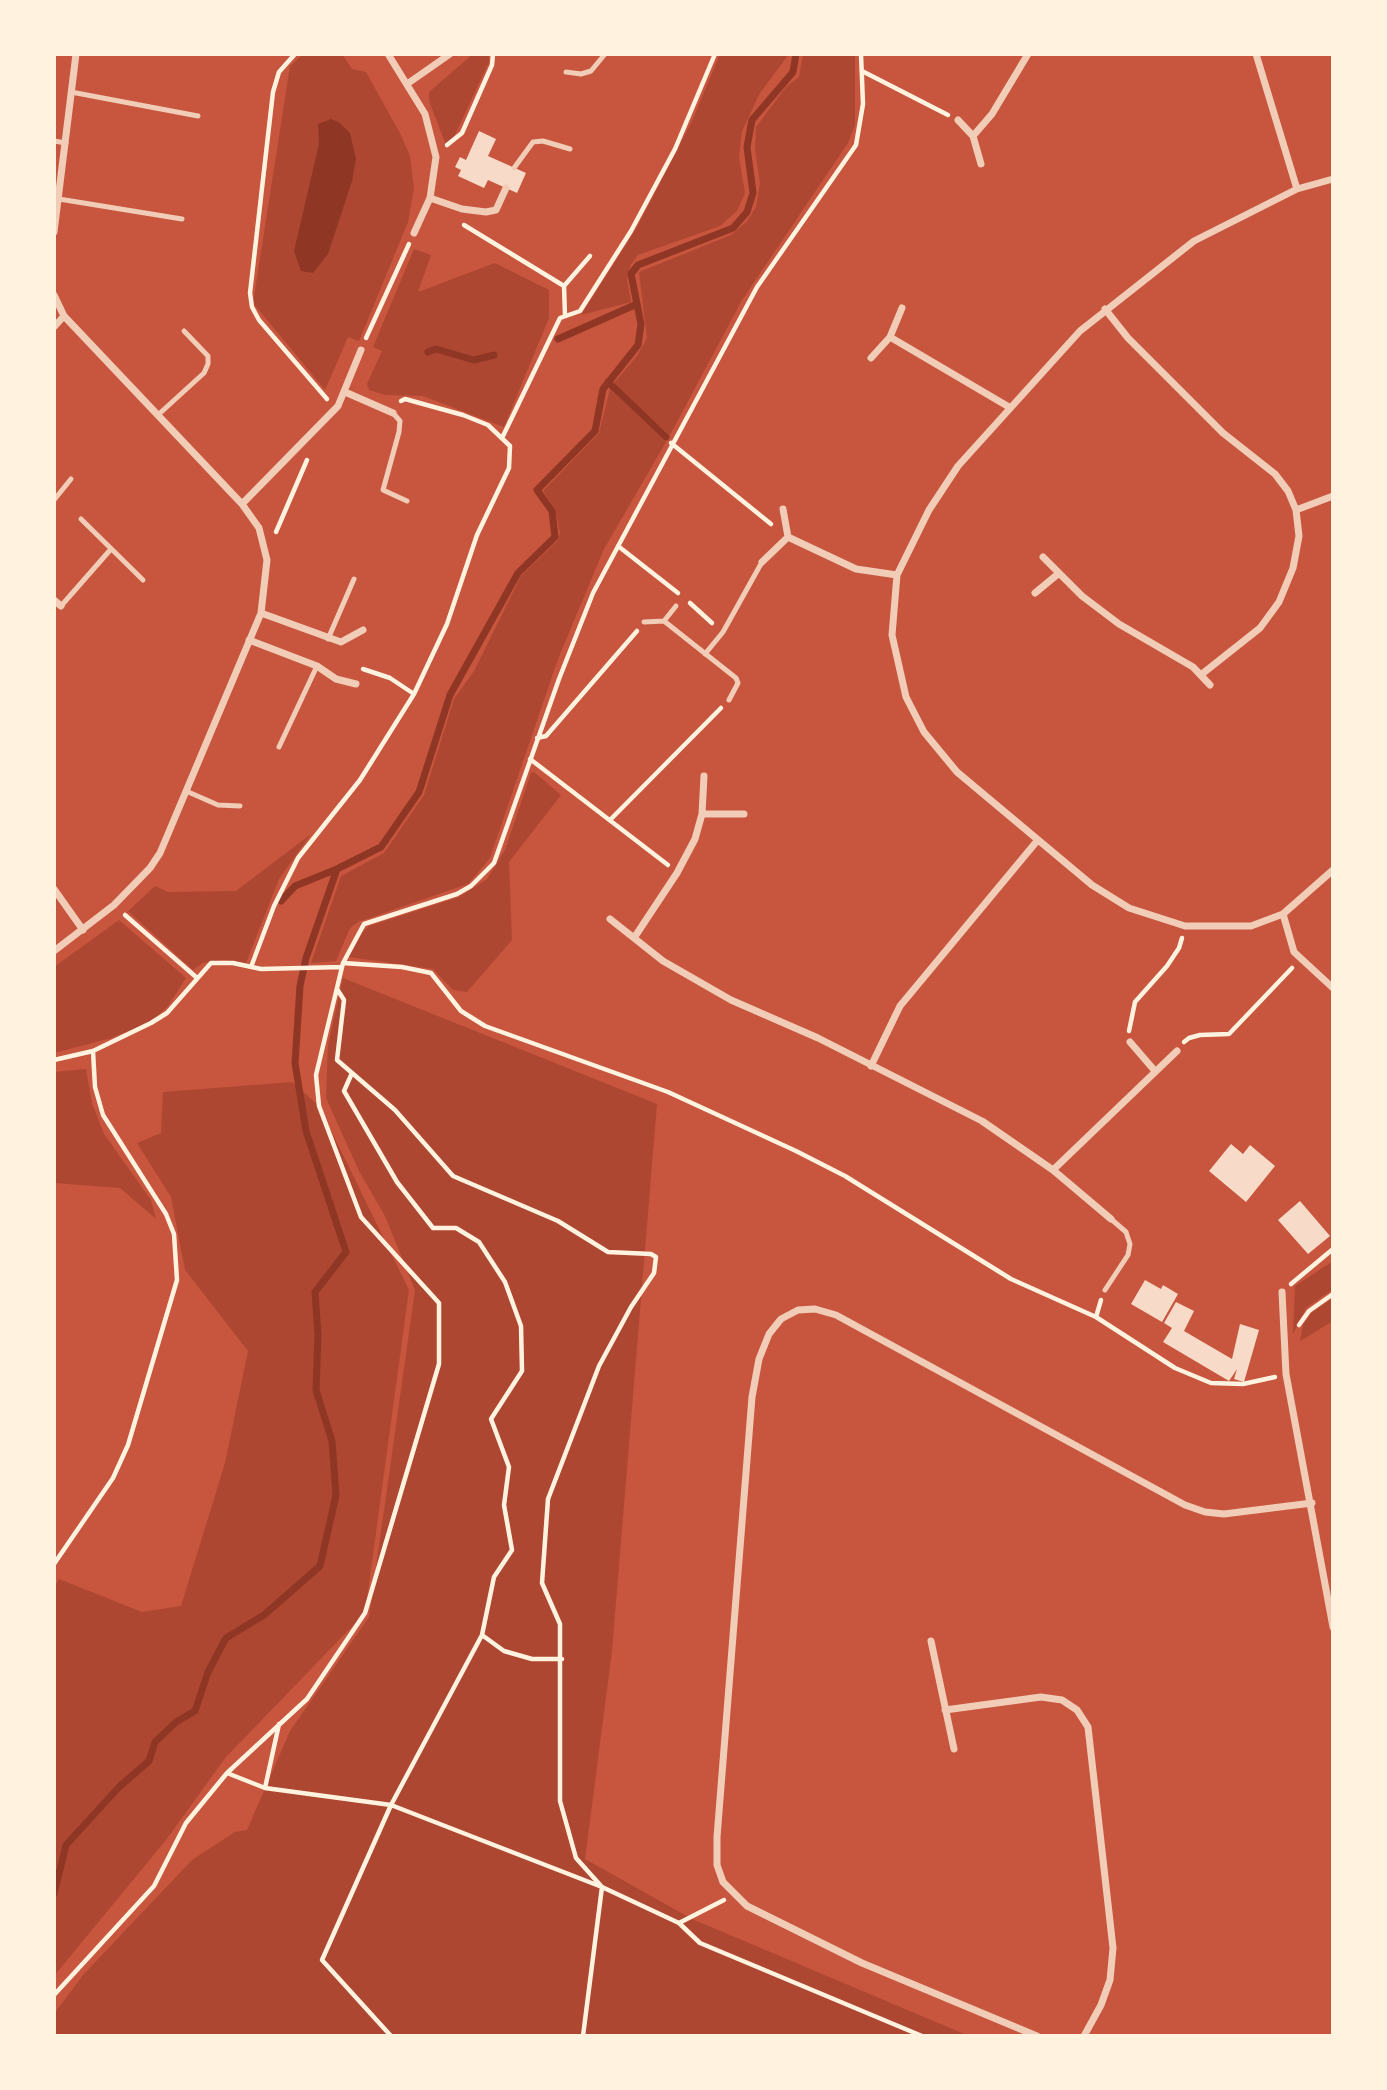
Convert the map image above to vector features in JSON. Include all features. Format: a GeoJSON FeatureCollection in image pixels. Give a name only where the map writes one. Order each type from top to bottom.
{"type":"FeatureCollection","features":[{"type":"Feature","properties":{"kind":"street"},"geometry":{"type":"LineString","coordinates":[[54,232],[76,54]]}},
{"type":"Feature","properties":{"kind":"street"},"geometry":{"type":"LineString","coordinates":[[388,54],[425,114],[436,157],[430,198],[414,233]]}},
{"type":"Feature","properties":{"kind":"street"},"geometry":{"type":"LineString","coordinates":[[407,84],[450,54]]}},
{"type":"Feature","properties":{"kind":"street"},"geometry":{"type":"LineString","coordinates":[[973,136],[992,114],[1028,54]]}},
{"type":"Feature","properties":{"kind":"street"},"geometry":{"type":"LineString","coordinates":[[1256,54],[1297,189]]}},
{"type":"Feature","properties":{"kind":"street"},"geometry":{"type":"LineString","coordinates":[[958,120],[973,136],[981,164]]}},
{"type":"Feature","properties":{"kind":"street"},"geometry":{"type":"LineString","coordinates":[[1333,179],[1297,189],[1194,241],[1105,309],[1009,407],[958,466],[929,510],[897,575],[892,635],[896,666],[906,697],[923,732],[957,772],[1092,885],[1129,908],[1185,926],[1251,926],[1283,914],[1333,870]]}},
{"type":"Feature","properties":{"kind":"street"},"geometry":{"type":"LineString","coordinates":[[430,198],[486,212],[496,210],[506,188]]}},
{"type":"Feature","properties":{"kind":"street"},"geometry":{"type":"LineString","coordinates":[[54,295],[64,316],[242,504],[265,543],[266,579],[261,613],[186,791],[150,868],[114,905],[54,951]]}},
{"type":"Feature","properties":{"kind":"street"},"geometry":{"type":"LineString","coordinates":[[872,358],[890,337],[902,308]]}},
{"type":"Feature","properties":{"kind":"street"},"geometry":{"type":"LineString","coordinates":[[1105,309],[1128,338],[1223,433],[1275,474],[1288,491],[1296,510],[1299,536],[1293,568],[1279,602],[1260,628],[1202,674]]}},
{"type":"Feature","properties":{"kind":"street"},"geometry":{"type":"LineString","coordinates":[[54,327],[64,316]]}},
{"type":"Feature","properties":{"kind":"street"},"geometry":{"type":"LineString","coordinates":[[890,337],[1009,407]]}},
{"type":"Feature","properties":{"kind":"street"},"geometry":{"type":"LineString","coordinates":[[242,504],[338,405],[361,350]]}},
{"type":"Feature","properties":{"kind":"street"},"geometry":{"type":"LineString","coordinates":[[345,392],[389,411]]}},
{"type":"Feature","properties":{"kind":"street"},"geometry":{"type":"LineString","coordinates":[[1296,510],[1333,495]]}},
{"type":"Feature","properties":{"kind":"street"},"geometry":{"type":"LineString","coordinates":[[783,509],[788,537]]}},
{"type":"Feature","properties":{"kind":"street"},"geometry":{"type":"LineString","coordinates":[[788,537],[856,569],[897,575]]}},
{"type":"Feature","properties":{"kind":"street"},"geometry":{"type":"LineString","coordinates":[[762,562],[788,537]]}},
{"type":"Feature","properties":{"kind":"street"},"geometry":{"type":"LineString","coordinates":[[1043,557],[1058,574],[1119,624],[1202,674],[1210,685]]}},
{"type":"Feature","properties":{"kind":"street"},"geometry":{"type":"LineString","coordinates":[[1035,593],[1058,574]]}},
{"type":"Feature","properties":{"kind":"street"},"geometry":{"type":"LineString","coordinates":[[54,600],[61,606]]}},
{"type":"Feature","properties":{"kind":"street"},"geometry":{"type":"LineString","coordinates":[[261,613],[328,639],[349,640],[363,630]]}},
{"type":"Feature","properties":{"kind":"street"},"geometry":{"type":"LineString","coordinates":[[249,640],[317,666],[336,679],[356,684]]}},
{"type":"Feature","properties":{"kind":"street"},"geometry":{"type":"LineString","coordinates":[[634,938],[677,873],[695,839],[702,814],[704,776]]}},
{"type":"Feature","properties":{"kind":"street"},"geometry":{"type":"LineString","coordinates":[[702,814],[744,814]]}},
{"type":"Feature","properties":{"kind":"street"},"geometry":{"type":"LineString","coordinates":[[872,1066],[900,1006],[1038,841]]}},
{"type":"Feature","properties":{"kind":"street"},"geometry":{"type":"LineString","coordinates":[[54,889],[83,930]]}},
{"type":"Feature","properties":{"kind":"street"},"geometry":{"type":"LineString","coordinates":[[1283,914],[1289,939],[1300,960],[1333,988]]}},
{"type":"Feature","properties":{"kind":"street"},"geometry":{"type":"LineString","coordinates":[[610,919],[663,961],[731,1000],[982,1121],[1053,1170],[1111,1219]]}},
{"type":"Feature","properties":{"kind":"street"},"geometry":{"type":"LineString","coordinates":[[1130,1042],[1155,1071]]}},
{"type":"Feature","properties":{"kind":"street"},"geometry":{"type":"LineString","coordinates":[[1053,1170],[1177,1051]]}},
{"type":"Feature","properties":{"kind":"street"},"geometry":{"type":"LineString","coordinates":[[1282,1292],[1286,1374],[1333,1627]]}},
{"type":"Feature","properties":{"kind":"street"},"geometry":{"type":"LineString","coordinates":[[1037,2036],[862,1963],[747,1906],[723,1882],[718,1865],[718,1837],[752,1398],[759,1359],[769,1334],[781,1319],[806,1309],[836,1315],[1185,1505],[1205,1512],[1224,1514],[1312,1503]]}},
{"type":"Feature","properties":{"kind":"street"},"geometry":{"type":"LineString","coordinates":[[931,1641],[954,1749]]}},
{"type":"Feature","properties":{"kind":"street"},"geometry":{"type":"LineString","coordinates":[[946,1710],[1041,1697],[1062,1700],[1077,1710],[1088,1727],[1113,1948],[1110,1980],[1101,2005],[1084,2036]]}},
{"type":"Feature","properties":{"kind":"lane"},"geometry":{"type":"LineString","coordinates":[[566,72],[581,74],[591,71],[605,54]]}},
{"type":"Feature","properties":{"kind":"lane"},"geometry":{"type":"LineString","coordinates":[[71,92],[198,116]]}},
{"type":"Feature","properties":{"kind":"lane"},"geometry":{"type":"LineString","coordinates":[[54,141],[66,143]]}},
{"type":"Feature","properties":{"kind":"lane"},"geometry":{"type":"LineString","coordinates":[[514,168],[533,142],[543,141],[570,149]]}},
{"type":"Feature","properties":{"kind":"lane"},"geometry":{"type":"LineString","coordinates":[[59,199],[182,219]]}},
{"type":"Feature","properties":{"kind":"lane"},"geometry":{"type":"LineString","coordinates":[[159,414],[204,373],[208,364],[208,356],[184,331]]}},
{"type":"Feature","properties":{"kind":"lane"},"geometry":{"type":"LineString","coordinates":[[389,411],[400,421],[383,490],[407,500]]}},
{"type":"Feature","properties":{"kind":"lane"},"geometry":{"type":"LineString","coordinates":[[54,500],[71,479]]}},
{"type":"Feature","properties":{"kind":"lane"},"geometry":{"type":"LineString","coordinates":[[81,519],[143,580]]}},
{"type":"Feature","properties":{"kind":"lane"},"geometry":{"type":"LineString","coordinates":[[61,606],[111,549]]}},
{"type":"Feature","properties":{"kind":"lane"},"geometry":{"type":"LineString","coordinates":[[705,654],[723,632],[762,562]]}},
{"type":"Feature","properties":{"kind":"lane"},"geometry":{"type":"LineString","coordinates":[[328,639],[354,579]]}},
{"type":"Feature","properties":{"kind":"lane"},"geometry":{"type":"LineString","coordinates":[[664,621],[676,606]]}},
{"type":"Feature","properties":{"kind":"lane"},"geometry":{"type":"LineString","coordinates":[[645,622],[664,621],[736,678],[738,684],[729,700]]}},
{"type":"Feature","properties":{"kind":"lane"},"geometry":{"type":"LineString","coordinates":[[279,747],[317,666]]}},
{"type":"Feature","properties":{"kind":"lane"},"geometry":{"type":"LineString","coordinates":[[186,791],[218,805],[240,806]]}},
{"type":"Feature","properties":{"kind":"lane"},"geometry":{"type":"LineString","coordinates":[[1105,1290],[1128,1255],[1130,1244],[1126,1232],[1111,1219]]}},
{"type":"Feature","properties":{"kind":"path"},"geometry":{"type":"LineString","coordinates":[[295,54],[279,72],[273,92],[251,300],[259,320],[324,397],[338,405]]}},
{"type":"Feature","properties":{"kind":"path"},"geometry":{"type":"LineString","coordinates":[[436,157],[462,133],[492,65],[493,54]]}},
{"type":"Feature","properties":{"kind":"path"},"geometry":{"type":"LineString","coordinates":[[503,437],[541,351],[559,318],[580,311],[631,231],[675,149],[715,54]]}},
{"type":"Feature","properties":{"kind":"path"},"geometry":{"type":"LineString","coordinates":[[54,1995],[154,1886],[186,1823],[227,1773],[307,1699],[365,1614],[439,1364],[439,1303],[361,1217],[319,1106],[316,1075],[343,965],[364,924],[457,894],[485,874],[494,863],[537,738],[593,593],[671,443],[757,287],[856,145],[862,126],[861,54]]}},
{"type":"Feature","properties":{"kind":"path"},"geometry":{"type":"LineString","coordinates":[[862,70],[958,120]]}},
{"type":"Feature","properties":{"kind":"path"},"geometry":{"type":"LineString","coordinates":[[460,223],[564,286]]}},
{"type":"Feature","properties":{"kind":"path"},"geometry":{"type":"LineString","coordinates":[[361,350],[414,233]]}},
{"type":"Feature","properties":{"kind":"path"},"geometry":{"type":"LineString","coordinates":[[565,316],[564,286],[590,256]]}},
{"type":"Feature","properties":{"kind":"path"},"geometry":{"type":"LineString","coordinates":[[251,967],[274,906],[299,858],[360,780],[414,694],[435,653],[477,535],[509,468],[510,446],[488,425],[405,399],[389,411]]}},
{"type":"Feature","properties":{"kind":"path"},"geometry":{"type":"LineString","coordinates":[[265,543],[274,536],[288,509],[322,424]]}},
{"type":"Feature","properties":{"kind":"path"},"geometry":{"type":"LineString","coordinates":[[671,443],[788,537]]}},
{"type":"Feature","properties":{"kind":"path"},"geometry":{"type":"LineString","coordinates":[[618,546],[723,632]]}},
{"type":"Feature","properties":{"kind":"path"},"geometry":{"type":"LineString","coordinates":[[537,738],[546,736],[645,622]]}},
{"type":"Feature","properties":{"kind":"path"},"geometry":{"type":"LineString","coordinates":[[611,819],[729,700]]}},
{"type":"Feature","properties":{"kind":"path"},"geometry":{"type":"LineString","coordinates":[[530,759],[611,819],[677,873]]}},
{"type":"Feature","properties":{"kind":"path"},"geometry":{"type":"LineString","coordinates":[[114,905],[196,977]]}},
{"type":"Feature","properties":{"kind":"path"},"geometry":{"type":"LineString","coordinates":[[1130,1042],[1129,1022],[1135,1002],[1179,948],[1185,926]]}},
{"type":"Feature","properties":{"kind":"path"},"geometry":{"type":"LineString","coordinates":[[1177,1051],[1189,1038],[1229,1034],[1300,960]]}},
{"type":"Feature","properties":{"kind":"path"},"geometry":{"type":"LineString","coordinates":[[54,1060],[93,1051],[167,1013],[196,977],[211,964],[233,963],[272,969],[343,965],[402,967],[431,973],[461,1011],[485,1026],[668,1092],[845,1175],[1011,1279],[1096,1317],[1175,1368],[1211,1383],[1243,1384],[1286,1374]]}},
{"type":"Feature","properties":{"kind":"path"},"geometry":{"type":"LineString","coordinates":[[337,989],[344,1000],[337,1060],[395,1110],[453,1176],[558,1221],[608,1252],[651,1254],[656,1257],[654,1273],[631,1307],[599,1366],[548,1499],[542,1583],[560,1624],[560,1801],[576,1858],[602,1887],[583,2036]]}},
{"type":"Feature","properties":{"kind":"path"},"geometry":{"type":"LineString","coordinates":[[54,1564],[113,1478],[128,1446],[177,1280],[174,1234],[166,1214],[103,1115],[95,1087],[93,1051]]}},
{"type":"Feature","properties":{"kind":"path"},"geometry":{"type":"LineString","coordinates":[[352,1073],[344,1091],[397,1182],[433,1228],[456,1228],[479,1242],[505,1282],[521,1326],[522,1371],[491,1419],[509,1467],[503,1505],[512,1550],[494,1577],[482,1635],[391,1805],[322,1960],[391,2036]]}},
{"type":"Feature","properties":{"kind":"path"},"geometry":{"type":"LineString","coordinates":[[1282,1292],[1333,1249]]}},
{"type":"Feature","properties":{"kind":"path"},"geometry":{"type":"LineString","coordinates":[[1284,1349],[1296,1338],[1300,1323],[1309,1311],[1333,1294]]}},
{"type":"Feature","properties":{"kind":"path"},"geometry":{"type":"LineString","coordinates":[[482,1635],[504,1651],[532,1659],[562,1659]]}},
{"type":"Feature","properties":{"kind":"path"},"geometry":{"type":"LineString","coordinates":[[265,1788],[279,1723]]}},
{"type":"Feature","properties":{"kind":"path"},"geometry":{"type":"LineString","coordinates":[[227,1773],[265,1788],[391,1805],[602,1887],[679,1923],[700,1943],[922,2036]]}},
{"type":"Feature","properties":{"kind":"path"},"geometry":{"type":"LineString","coordinates":[[679,1923],[692,1919],[734,1894]]}},
{"type":"Feature","properties":{"kind":"shaded area"},"geometry":{"type":"Polygon","coordinates":[[[303,54],[342,54],[352,69],[366,72],[410,156],[414,188],[408,222],[359,341],[348,337],[325,390],[253,303],[290,66],[303,54]]]}},
{"type":"Feature","properties":{"kind":"shaded area"},"geometry":{"type":"Polygon","coordinates":[[[473,54],[489,54],[489,62],[453,139],[446,145],[429,101],[429,92],[473,54]]]}},
{"type":"Feature","properties":{"kind":"shaded area"},"geometry":{"type":"Polygon","coordinates":[[[720,54],[789,54],[760,93],[742,131],[739,157],[745,193],[737,211],[720,226],[638,255],[631,264],[627,279],[631,302],[581,315],[637,227],[692,121],[720,54]]]}},
{"type":"Feature","properties":{"kind":"shaded area"},"geometry":{"type":"Polygon","coordinates":[[[803,54],[855,54],[855,125],[848,143],[742,300],[670,435],[613,384],[637,356],[647,338],[639,272],[731,235],[747,221],[756,207],[760,183],[755,150],[756,127],[786,87],[799,77],[803,54]]]}},
{"type":"Feature","properties":{"kind":"shaded area"},"geometry":{"type":"Polygon","coordinates":[[[331,119],[340,123],[350,133],[356,159],[352,181],[328,254],[313,273],[301,271],[294,251],[319,144],[318,124],[331,119]]]}},
{"type":"Feature","properties":{"kind":"shaded area"},"geometry":{"type":"Polygon","coordinates":[[[414,249],[431,255],[418,292],[495,263],[549,290],[549,318],[504,427],[423,396],[385,395],[369,390],[367,384],[382,351],[373,347],[414,249]]]}},
{"type":"Feature","properties":{"kind":"shaded area"},"geometry":{"type":"Polygon","coordinates":[[[610,389],[666,442],[604,549],[558,659],[490,858],[468,884],[358,922],[350,928],[336,961],[311,963],[341,876],[384,853],[424,795],[454,699],[474,671],[521,576],[558,540],[560,533],[555,509],[543,491],[599,433],[610,389]]]}},
{"type":"Feature","properties":{"kind":"shaded area"},"geometry":{"type":"Polygon","coordinates":[[[534,772],[561,795],[509,862],[512,940],[467,992],[453,990],[433,969],[349,957],[355,939],[369,926],[459,897],[487,879],[505,850],[531,773],[534,772]]]}},
{"type":"Feature","properties":{"kind":"shaded area"},"geometry":{"type":"Polygon","coordinates":[[[311,834],[279,879],[246,963],[223,960],[203,963],[193,970],[128,911],[155,886],[168,892],[236,891],[311,834]]]}},
{"type":"Feature","properties":{"kind":"shaded area"},"geometry":{"type":"Polygon","coordinates":[[[119,920],[186,978],[168,1006],[151,1022],[111,1038],[54,1053],[54,967],[119,920]]]}},
{"type":"Feature","properties":{"kind":"shaded area"},"geometry":{"type":"Polygon","coordinates":[[[343,978],[657,1104],[612,1651],[585,1859],[692,1919],[969,2036],[54,2036],[54,2014],[84,1974],[192,1860],[235,1832],[247,1830],[290,1731],[369,1617],[415,1290],[385,1216],[359,1171],[326,1098],[328,1045],[343,978]]]}},
{"type":"Feature","properties":{"kind":"shaded area"},"geometry":{"type":"Polygon","coordinates":[[[86,1069],[92,1103],[104,1134],[151,1200],[156,1219],[120,1188],[54,1183],[54,1072],[86,1069]]]}},
{"type":"Feature","properties":{"kind":"shaded area"},"geometry":{"type":"Polygon","coordinates":[[[292,1082],[319,1106],[409,1290],[365,1613],[226,1757],[166,1840],[54,1976],[54,1588],[59,1579],[142,1612],[181,1606],[225,1463],[248,1351],[185,1270],[171,1197],[137,1143],[161,1133],[163,1092],[292,1082]]]}},
{"type":"Feature","properties":{"kind":"shaded area"},"geometry":{"type":"Polygon","coordinates":[[[1333,1261],[1333,1289],[1306,1308],[1293,1334],[1295,1286],[1333,1261]]]}},
{"type":"Feature","properties":{"kind":"shaded area"},"geometry":{"type":"Polygon","coordinates":[[[1333,1298],[1333,1321],[1300,1341],[1303,1325],[1311,1313],[1333,1298]]]}},
{"type":"Feature","properties":{"kind":"building"},"geometry":{"type":"Polygon","coordinates":[[[479,131],[496,139],[488,156],[526,173],[517,193],[488,180],[484,188],[458,176],[461,170],[455,167],[460,157],[466,160],[479,131]]]}},
{"type":"Feature","properties":{"kind":"building"},"geometry":{"type":"Polygon","coordinates":[[[1231,1144],[1243,1154],[1250,1145],[1275,1166],[1246,1202],[1209,1171],[1231,1144]]]}},
{"type":"Feature","properties":{"kind":"building"},"geometry":{"type":"Polygon","coordinates":[[[1300,1201],[1330,1236],[1308,1254],[1278,1220],[1300,1201]]]}},
{"type":"Feature","properties":{"kind":"building"},"geometry":{"type":"Polygon","coordinates":[[[1145,1280],[1161,1289],[1163,1285],[1178,1294],[1162,1322],[1131,1304],[1145,1280]]]}},
{"type":"Feature","properties":{"kind":"building"},"geometry":{"type":"Polygon","coordinates":[[[1176,1302],[1194,1311],[1184,1331],[1232,1359],[1240,1324],[1259,1330],[1244,1382],[1234,1379],[1237,1369],[1229,1381],[1163,1342],[1172,1328],[1164,1323],[1176,1302]]]}},
{"type":"Feature","properties":{"kind":"waterway"},"geometry":{"type":"LineString","coordinates":[[54,1894],[66,1845],[119,1787],[149,1761],[155,1742],[176,1722],[195,1711],[208,1672],[226,1638],[264,1615],[320,1566],[336,1495],[332,1441],[316,1390],[318,1335],[315,1292],[346,1252],[306,1131],[295,1063],[300,986],[306,958],[337,869],[381,847],[419,792],[450,695],[518,573],[555,537],[552,511],[537,490],[595,431],[603,389],[638,345],[641,324],[631,274],[638,265],[733,228],[747,212],[753,193],[747,147],[752,120],[793,72],[796,54]]}},
{"type":"Feature","properties":{"kind":"waterway"},"geometry":{"type":"LineString","coordinates":[[558,339],[637,304]]}},
{"type":"Feature","properties":{"kind":"waterway"},"geometry":{"type":"LineString","coordinates":[[428,352],[436,349],[474,360],[494,355]]}},
{"type":"Feature","properties":{"kind":"waterway"},"geometry":{"type":"LineString","coordinates":[[608,382],[666,437]]}},
{"type":"Feature","properties":{"kind":"waterway"},"geometry":{"type":"LineString","coordinates":[[281,901],[295,886],[337,869]]}}]}
